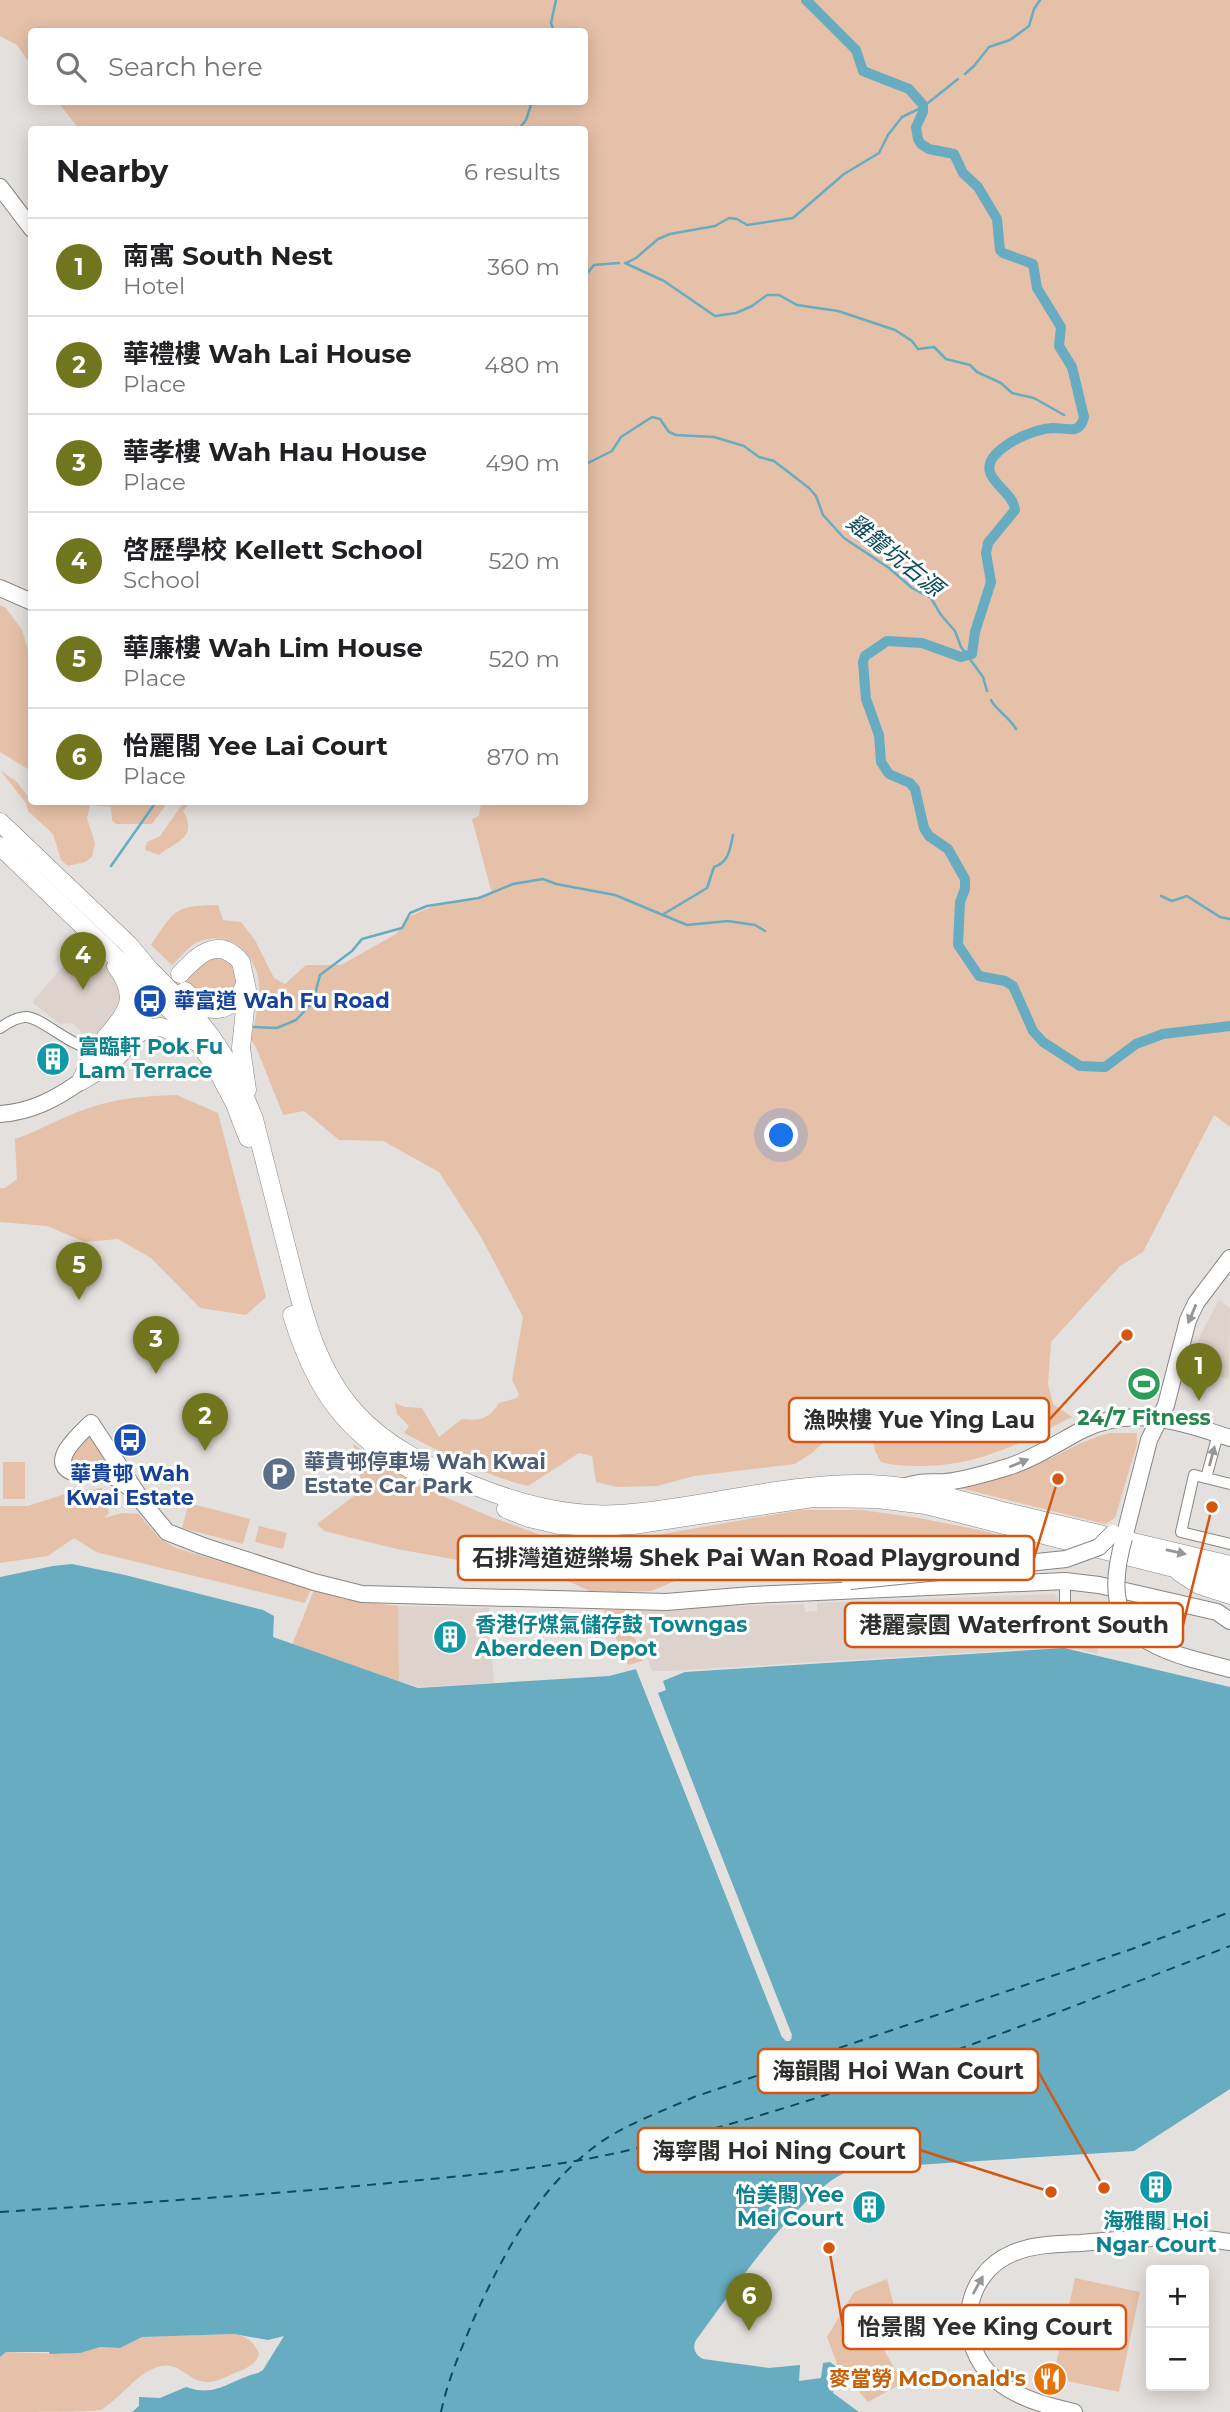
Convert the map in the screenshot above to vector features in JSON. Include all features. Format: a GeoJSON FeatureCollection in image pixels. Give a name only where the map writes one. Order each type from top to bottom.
{"type":"FeatureCollection","features":[{"type":"Feature","properties":{"kind":"main road"},"geometry":{"type":"LineString","coordinates":[[0,822],[107,950],[123,975],[130,996],[127,1012],[97,1050],[81,1081]]}},
{"type":"Feature","properties":{"kind":"main road"},"geometry":{"type":"LineString","coordinates":[[0,846],[23,870]]}},
{"type":"Feature","properties":{"kind":"main road"},"geometry":{"type":"LineString","coordinates":[[0,859],[23,870],[65,897],[153,962],[194,1000],[208,1008],[232,1004],[242,993],[245,975]]}},
{"type":"Feature","properties":{"kind":"main road"},"geometry":{"type":"LineString","coordinates":[[129,945],[210,1035],[235,1073],[248,1102]]}},
{"type":"Feature","properties":{"kind":"main road"},"geometry":{"type":"LineString","coordinates":[[180,974],[197,956],[218,949],[236,957],[245,975],[247,990],[241,1048],[248,1102],[302,1309],[319,1355],[333,1381],[356,1412],[374,1430],[403,1451],[440,1471],[506,1497],[536,1507],[574,1514],[634,1513],[809,1486],[903,1486],[1230,1565]]}},
{"type":"Feature","properties":{"kind":"main road"},"geometry":{"type":"LineString","coordinates":[[107,950],[182,1021],[200,1043],[230,1093],[250,1143],[291,1313],[308,1360],[319,1383],[344,1417],[385,1455],[443,1484],[529,1518],[568,1526],[633,1525],[813,1498],[877,1499],[926,1505],[1170,1567],[1230,1579]]}},
{"type":"Feature","properties":{"kind":"main road"},"geometry":{"type":"LineString","coordinates":[[81,1081],[150,1007]]}},
{"type":"Feature","properties":{"kind":"main road"},"geometry":{"type":"LineString","coordinates":[[81,1081],[113,1062],[137,1034],[149,1028],[161,1027],[200,1043]]}},
{"type":"Feature","properties":{"kind":"main road"},"geometry":{"type":"LineString","coordinates":[[1170,1567],[1199,1585],[1230,1595]]}},
{"type":"Feature","properties":{"kind":"street"},"geometry":{"type":"LineString","coordinates":[[0,187],[28,224]]}},
{"type":"Feature","properties":{"kind":"street"},"geometry":{"type":"LineString","coordinates":[[0,588],[28,600]]}},
{"type":"Feature","properties":{"kind":"street"},"geometry":{"type":"LineString","coordinates":[[0,1028],[11,1020],[26,1017],[35,1019],[73,1044],[97,1050]]}},
{"type":"Feature","properties":{"kind":"street"},"geometry":{"type":"LineString","coordinates":[[0,1114],[15,1113],[38,1106],[63,1094],[81,1081]]}},
{"type":"Feature","properties":{"kind":"street"},"geometry":{"type":"LineString","coordinates":[[1230,1258],[1196,1303],[1188,1320],[1161,1419],[1149,1440],[1115,1584],[1121,1613],[1133,1629],[1151,1644],[1161,1650],[1230,1669]]}},
{"type":"Feature","properties":{"kind":"street"},"geometry":{"type":"LineString","coordinates":[[903,1486],[917,1481],[975,1477],[1010,1466],[1108,1420],[1135,1416],[1161,1419],[1224,1436],[1206,1478]]}},
{"type":"Feature","properties":{"kind":"street"},"geometry":{"type":"LineString","coordinates":[[139,1497],[109,1475],[75,1473],[66,1466],[65,1451],[91,1423],[160,1526],[177,1537],[314,1582],[362,1594],[666,1602],[752,1595],[1065,1581],[1099,1585],[1217,1612],[1230,1621]]}},
{"type":"Feature","properties":{"kind":"street"},"geometry":{"type":"LineString","coordinates":[[1230,1484],[1194,1475],[1181,1532],[1230,1544]]}},
{"type":"Feature","properties":{"kind":"street"},"geometry":{"type":"LineString","coordinates":[[752,1595],[808,1585],[1066,1559],[1099,1547],[1130,1514]]}},
{"type":"Feature","properties":{"kind":"street"},"geometry":{"type":"LineString","coordinates":[[1065,1581],[1065,1606],[1101,1623]]}},
{"type":"Feature","properties":{"kind":"street"},"geometry":{"type":"LineString","coordinates":[[1209,1663],[1230,1654]]}},
{"type":"Feature","properties":{"kind":"street"},"geometry":{"type":"LineString","coordinates":[[1074,2412],[1012,2391],[981,2365],[970,2339],[968,2325],[971,2297],[984,2274],[1013,2253],[1050,2245],[1176,2237],[1230,2242]]}},
{"type":"Feature","properties":{"kind":"shaded area"},"geometry":{"type":"Polygon","coordinates":[[[0,0],[1230,0],[1230,1127],[1214,1115],[1143,1252],[1120,1266],[1051,1342],[1048,1384],[1053,1404],[1072,1417],[983,1457],[944,1465],[907,1466],[881,1462],[875,1451],[873,1438],[849,1430],[830,1436],[795,1464],[694,1476],[657,1486],[617,1487],[596,1482],[592,1456],[579,1453],[528,1486],[480,1470],[404,1433],[409,1426],[397,1414],[395,1403],[405,1407],[422,1408],[439,1437],[462,1419],[484,1418],[492,1413],[499,1403],[517,1398],[519,1394],[512,1380],[523,1317],[481,1237],[439,1172],[383,1141],[339,1140],[304,1111],[283,1115],[251,1040],[259,986],[253,964],[239,946],[219,938],[208,939],[193,945],[172,965],[151,945],[177,912],[192,907],[218,905],[223,920],[241,922],[255,940],[274,978],[285,984],[306,965],[341,965],[396,934],[408,917],[436,905],[492,894],[472,819],[479,816],[481,805],[588,805],[588,126],[77,126],[60,105],[588,105],[588,28],[28,28],[28,61],[17,45],[0,36],[0,0]]]}},
{"type":"Feature","properties":{"kind":"shaded area"},"geometry":{"type":"Polygon","coordinates":[[[0,605],[6,608],[22,630],[28,650],[28,769],[0,752],[0,605]]]}},
{"type":"Feature","properties":{"kind":"shaded area"},"geometry":{"type":"Polygon","coordinates":[[[0,770],[17,782],[28,797],[28,805],[90,805],[87,818],[95,843],[92,857],[85,862],[68,866],[61,860],[53,834],[28,811],[26,803],[0,770]]]}},
{"type":"Feature","properties":{"kind":"shaded area"},"geometry":{"type":"Polygon","coordinates":[[[90,805],[166,805],[152,824],[116,824],[112,820],[111,807],[90,805]]]}},
{"type":"Feature","properties":{"kind":"shaded area"},"geometry":{"type":"Polygon","coordinates":[[[182,805],[188,805],[183,811],[187,820],[187,834],[159,855],[145,850],[147,842],[160,836],[182,805]]]}},
{"type":"Feature","properties":{"kind":"shaded area"},"geometry":{"type":"Polygon","coordinates":[[[85,942],[123,984],[120,1008],[102,1034],[91,1036],[84,1034],[72,1023],[60,1024],[33,1003],[85,942]]]}},
{"type":"Feature","properties":{"kind":"shaded area"},"geometry":{"type":"Polygon","coordinates":[[[220,955],[234,964],[238,986],[222,1002],[200,999],[180,981],[197,962],[220,955]]]}},
{"type":"Feature","properties":{"kind":"shaded area"},"geometry":{"type":"Polygon","coordinates":[[[177,1095],[218,1113],[266,1297],[246,1315],[200,1308],[151,1258],[118,1239],[85,1242],[47,1226],[0,1222],[0,1188],[5,1188],[17,1179],[15,1139],[77,1112],[108,1102],[177,1095]]]}},
{"type":"Feature","properties":{"kind":"shaded area"},"geometry":{"type":"Polygon","coordinates":[[[1219,1300],[1230,1308],[1229,1379],[1189,1369],[1201,1334],[1219,1300]]]}},
{"type":"Feature","properties":{"kind":"shaded area"},"geometry":{"type":"Polygon","coordinates":[[[1110,1433],[1137,1433],[1137,1444],[1115,1518],[1105,1524],[956,1487],[1035,1465],[1110,1433]]]}},
{"type":"Feature","properties":{"kind":"shaded area"},"geometry":{"type":"Polygon","coordinates":[[[89,1435],[93,1435],[116,1468],[80,1468],[72,1465],[72,1452],[89,1435]]]}},
{"type":"Feature","properties":{"kind":"shaded area"},"geometry":{"type":"Polygon","coordinates":[[[353,1444],[418,1485],[486,1515],[541,1535],[615,1542],[801,1510],[862,1510],[989,1532],[1009,1541],[1013,1546],[967,1548],[919,1544],[859,1544],[799,1548],[752,1556],[651,1591],[590,1591],[563,1579],[397,1549],[324,1531],[317,1524],[363,1489],[353,1444]]]}},
{"type":"Feature","properties":{"kind":"shaded area"},"geometry":{"type":"Polygon","coordinates":[[[3,1462],[25,1462],[25,1499],[3,1499],[3,1462]]]}},
{"type":"Feature","properties":{"kind":"shaded area"},"geometry":{"type":"Polygon","coordinates":[[[102,1488],[109,1513],[104,1518],[122,1513],[139,1514],[159,1538],[176,1548],[311,1589],[305,1603],[96,1552],[74,1538],[48,1556],[0,1563],[0,1506],[28,1506],[65,1494],[102,1488]]]}},
{"type":"Feature","properties":{"kind":"shaded area"},"geometry":{"type":"Polygon","coordinates":[[[189,1503],[250,1519],[243,1544],[182,1528],[189,1503]]]}},
{"type":"Feature","properties":{"kind":"shaded area"},"geometry":{"type":"Polygon","coordinates":[[[259,1526],[287,1533],[283,1549],[255,1542],[259,1526]]]}},
{"type":"Feature","properties":{"kind":"shaded area"},"geometry":{"type":"Polygon","coordinates":[[[314,1590],[343,1599],[398,1606],[399,1681],[292,1645],[314,1590]]]}},
{"type":"Feature","properties":{"kind":"shaded area"},"geometry":{"type":"Polygon","coordinates":[[[1054,1594],[1058,1598],[1061,1647],[670,1671],[652,1671],[629,1610],[804,1604],[805,1612],[817,1611],[817,1603],[1054,1594]]]}},
{"type":"Feature","properties":{"kind":"shaded area"},"geometry":{"type":"Polygon","coordinates":[[[398,1606],[489,1608],[494,1683],[418,1687],[399,1681],[398,1606]]]}},
{"type":"Feature","properties":{"kind":"shaded area"},"geometry":{"type":"Polygon","coordinates":[[[604,1610],[625,1610],[643,1661],[628,1665],[604,1610]]]}},
{"type":"Feature","properties":{"kind":"shaded area"},"geometry":{"type":"Polygon","coordinates":[[[1067,1612],[1102,1628],[1097,1654],[1066,1646],[1067,1612]]]}},
{"type":"Feature","properties":{"kind":"shaded area"},"geometry":{"type":"Polygon","coordinates":[[[1075,2278],[1140,2292],[1119,2392],[1053,2378],[1075,2278]]]}},
{"type":"Feature","properties":{"kind":"shaded area"},"geometry":{"type":"Polygon","coordinates":[[[887,2279],[898,2321],[884,2350],[903,2383],[868,2402],[839,2369],[827,2337],[854,2292],[887,2279]]]}},
{"type":"Feature","properties":{"kind":"shaded area"},"geometry":{"type":"Polygon","coordinates":[[[234,2334],[250,2340],[259,2354],[249,2367],[218,2380],[199,2381],[167,2365],[145,2373],[101,2410],[0,2412],[0,2357],[6,2352],[64,2354],[100,2347],[120,2348],[141,2337],[234,2334]]]}},
{"type":"Feature","properties":{"kind":"water"},"geometry":{"type":"Polygon","coordinates":[[[72,1564],[263,1610],[274,1616],[273,1637],[418,1688],[609,1676],[636,1669],[782,2037],[792,2039],[658,1693],[666,1690],[663,1681],[685,1672],[1064,1648],[1230,1687],[1230,2089],[1134,2151],[854,2169],[834,2179],[812,2196],[747,2270],[696,2340],[694,2348],[703,2359],[769,2368],[800,2365],[799,2381],[821,2378],[823,2363],[830,2362],[839,2369],[833,2393],[859,2412],[132,2412],[139,2406],[139,2397],[160,2398],[186,2387],[197,2390],[215,2389],[258,2373],[263,2370],[284,2336],[268,2340],[234,2334],[142,2337],[120,2348],[100,2347],[80,2353],[6,2352],[0,2357],[0,1577],[72,1564]]]}},
{"type":"Feature","properties":{"kind":"pier"},"geometry":{"type":"Polygon","coordinates":[[[640,1667],[788,2037],[654,1695],[656,1690],[792,2035],[790,2041],[782,2037],[636,1669],[640,1667]]]}},
{"type":"Feature","properties":{"kind":"waterway"},"geometry":{"type":"LineString","coordinates":[[553,28],[551,23],[556,0]]}},
{"type":"Feature","properties":{"kind":"waterway"},"geometry":{"type":"LineString","coordinates":[[806,0],[856,50],[863,71],[909,89],[923,105],[923,112],[916,127],[921,144],[929,149],[954,154],[963,173],[978,187],[997,219],[1000,250],[1033,264],[1037,288],[1061,327],[1059,346],[1072,367],[1084,417],[1075,429],[1046,429],[1022,437],[1000,450],[990,463],[992,477],[1009,496],[1015,510],[988,543],[986,553],[991,582],[975,632],[972,654],[961,657],[922,643],[887,641],[865,656],[863,662],[866,699],[879,735],[881,762],[889,774],[910,783],[915,789],[924,828],[929,836],[948,849],[965,879],[965,889],[960,902],[958,945],[979,976],[1005,981],[1013,986],[1033,1031],[1043,1042],[1080,1066],[1105,1067],[1136,1044],[1163,1034],[1230,1026]]}},
{"type":"Feature","properties":{"kind":"waterway"},"geometry":{"type":"LineString","coordinates":[[965,74],[989,47],[1010,40],[1029,26],[1040,0]]}},
{"type":"Feature","properties":{"kind":"waterway"},"geometry":{"type":"LineString","coordinates":[[626,263],[658,239],[670,234],[715,226],[729,218],[747,225],[793,218],[844,174],[879,153],[888,135],[902,117],[923,107],[958,79]]}},
{"type":"Feature","properties":{"kind":"waterway"},"geometry":{"type":"LineString","coordinates":[[521,126],[531,105]]}},
{"type":"Feature","properties":{"kind":"waterway"},"geometry":{"type":"LineString","coordinates":[[588,272],[594,265],[619,263]]}},
{"type":"Feature","properties":{"kind":"waterway"},"geometry":{"type":"LineString","coordinates":[[625,263],[664,281],[715,316],[736,313],[767,295],[779,295],[797,305],[838,311],[895,330],[912,341],[918,349],[934,347],[946,359],[970,365],[977,372],[1001,383],[1012,393],[1034,398],[1064,415]]}},
{"type":"Feature","properties":{"kind":"waterway","name":"雞籠坑右源"},"geometry":{"type":"LineString","coordinates":[[588,463],[612,451],[621,437],[652,417],[660,419],[669,432],[676,435],[714,437],[744,446],[759,457],[774,461],[809,488],[816,496],[823,515],[844,538],[889,568],[912,588],[931,598],[983,677],[987,691]]}},
{"type":"Feature","properties":{"kind":"waterway","name":"雞籠坑右源"},"geometry":{"type":"LineString","coordinates":[[991,700],[1016,729]]}},
{"type":"Feature","properties":{"kind":"waterway"},"geometry":{"type":"LineString","coordinates":[[111,866],[154,805]]}},
{"type":"Feature","properties":{"kind":"waterway"},"geometry":{"type":"LineString","coordinates":[[662,915],[707,888],[714,867],[723,862],[728,854],[733,835]]}},
{"type":"Feature","properties":{"kind":"waterway"},"geometry":{"type":"LineString","coordinates":[[254,1027],[277,1028],[296,1020],[313,1002],[320,975],[352,951],[362,939],[402,928],[410,913],[427,906],[479,898],[513,884],[543,879],[615,895],[687,925],[728,921],[755,925],[765,931]]}},
{"type":"Feature","properties":{"kind":"waterway"},"geometry":{"type":"LineString","coordinates":[[1161,896],[1172,901],[1187,896],[1220,917],[1230,919]]}},
{"type":"Feature","properties":{"kind":"ferry route"},"geometry":{"type":"LineString","coordinates":[[441,2412],[451,2375],[470,2328],[486,2292],[525,2222],[558,2180],[577,2161],[609,2137],[694,2097],[1132,1949],[1230,1912]]}},
{"type":"Feature","properties":{"kind":"ferry route"},"geometry":{"type":"LineString","coordinates":[[0,2212],[350,2187],[483,2174],[594,2158],[699,2133],[853,2086],[1230,1946]]}},
{"type":"Feature","properties":{"kind":"place","name":"啓歷學校 Kellett School"},"geometry":{"type":"Point","coordinates":[83,990]}},
{"type":"Feature","properties":{"kind":"place","name":"華富道 Wah Fu Road"},"geometry":{"type":"Point","coordinates":[150,1001]}},
{"type":"Feature","properties":{"kind":"place","name":"富臨軒 Pok Fu Lam Terrace"},"geometry":{"type":"Point","coordinates":[53,1059]}},
{"type":"Feature","properties":{"kind":"place","name":"華廉樓 Wah Lim House"},"geometry":{"type":"Point","coordinates":[79,1300]}},
{"type":"Feature","properties":{"kind":"place","name":"漁映樓 Yue Ying Lau"},"geometry":{"type":"Point","coordinates":[1127,1335]}},
{"type":"Feature","properties":{"kind":"place","name":"華孝樓 Wah Hau House"},"geometry":{"type":"Point","coordinates":[156,1374]}},
{"type":"Feature","properties":{"kind":"place","name":"24/7 Fitness"},"geometry":{"type":"Point","coordinates":[1144,1384]}},
{"type":"Feature","properties":{"kind":"place","name":"南寓 South Nest"},"geometry":{"type":"Point","coordinates":[1199,1401]}},
{"type":"Feature","properties":{"kind":"place","name":"華貴邨 Wah Kwai Estate"},"geometry":{"type":"Point","coordinates":[130,1440]}},
{"type":"Feature","properties":{"kind":"place","name":"華禮樓 Wah Lai House"},"geometry":{"type":"Point","coordinates":[205,1451]}},
{"type":"Feature","properties":{"kind":"place","name":"華貴邨停車場 Wah Kwai Estate Car Park"},"geometry":{"type":"Point","coordinates":[279,1474]}},
{"type":"Feature","properties":{"kind":"place","name":"石排灣道遊樂場 Shek Pai Wan Road Playground"},"geometry":{"type":"Point","coordinates":[1058,1479]}},
{"type":"Feature","properties":{"kind":"place","name":"港麗豪園 Waterfront South"},"geometry":{"type":"Point","coordinates":[1212,1507]}},
{"type":"Feature","properties":{"kind":"place","name":"香港仔煤氣儲存鼓 Towngas Aberdeen Depot"},"geometry":{"type":"Point","coordinates":[450,1637]}},
{"type":"Feature","properties":{"kind":"place","name":"海雅閣 Hoi Ngar Court"},"geometry":{"type":"Point","coordinates":[1156,2187]}},
{"type":"Feature","properties":{"kind":"place","name":"海韻閣 Hoi Wan Court"},"geometry":{"type":"Point","coordinates":[1104,2188]}},
{"type":"Feature","properties":{"kind":"place","name":"海寧閣 Hoi Ning Court"},"geometry":{"type":"Point","coordinates":[1051,2192]}},
{"type":"Feature","properties":{"kind":"place","name":"怡美閣 Yee Mei Court"},"geometry":{"type":"Point","coordinates":[869,2207]}},
{"type":"Feature","properties":{"kind":"place","name":"怡景閣 Yee King Court"},"geometry":{"type":"Point","coordinates":[829,2248]}},
{"type":"Feature","properties":{"kind":"place","name":"怡麗閣 Yee Lai Court"},"geometry":{"type":"Point","coordinates":[749,2331]}},
{"type":"Feature","properties":{"kind":"place","name":"麥當勞 McDonald's"},"geometry":{"type":"Point","coordinates":[1050,2379]}}]}
